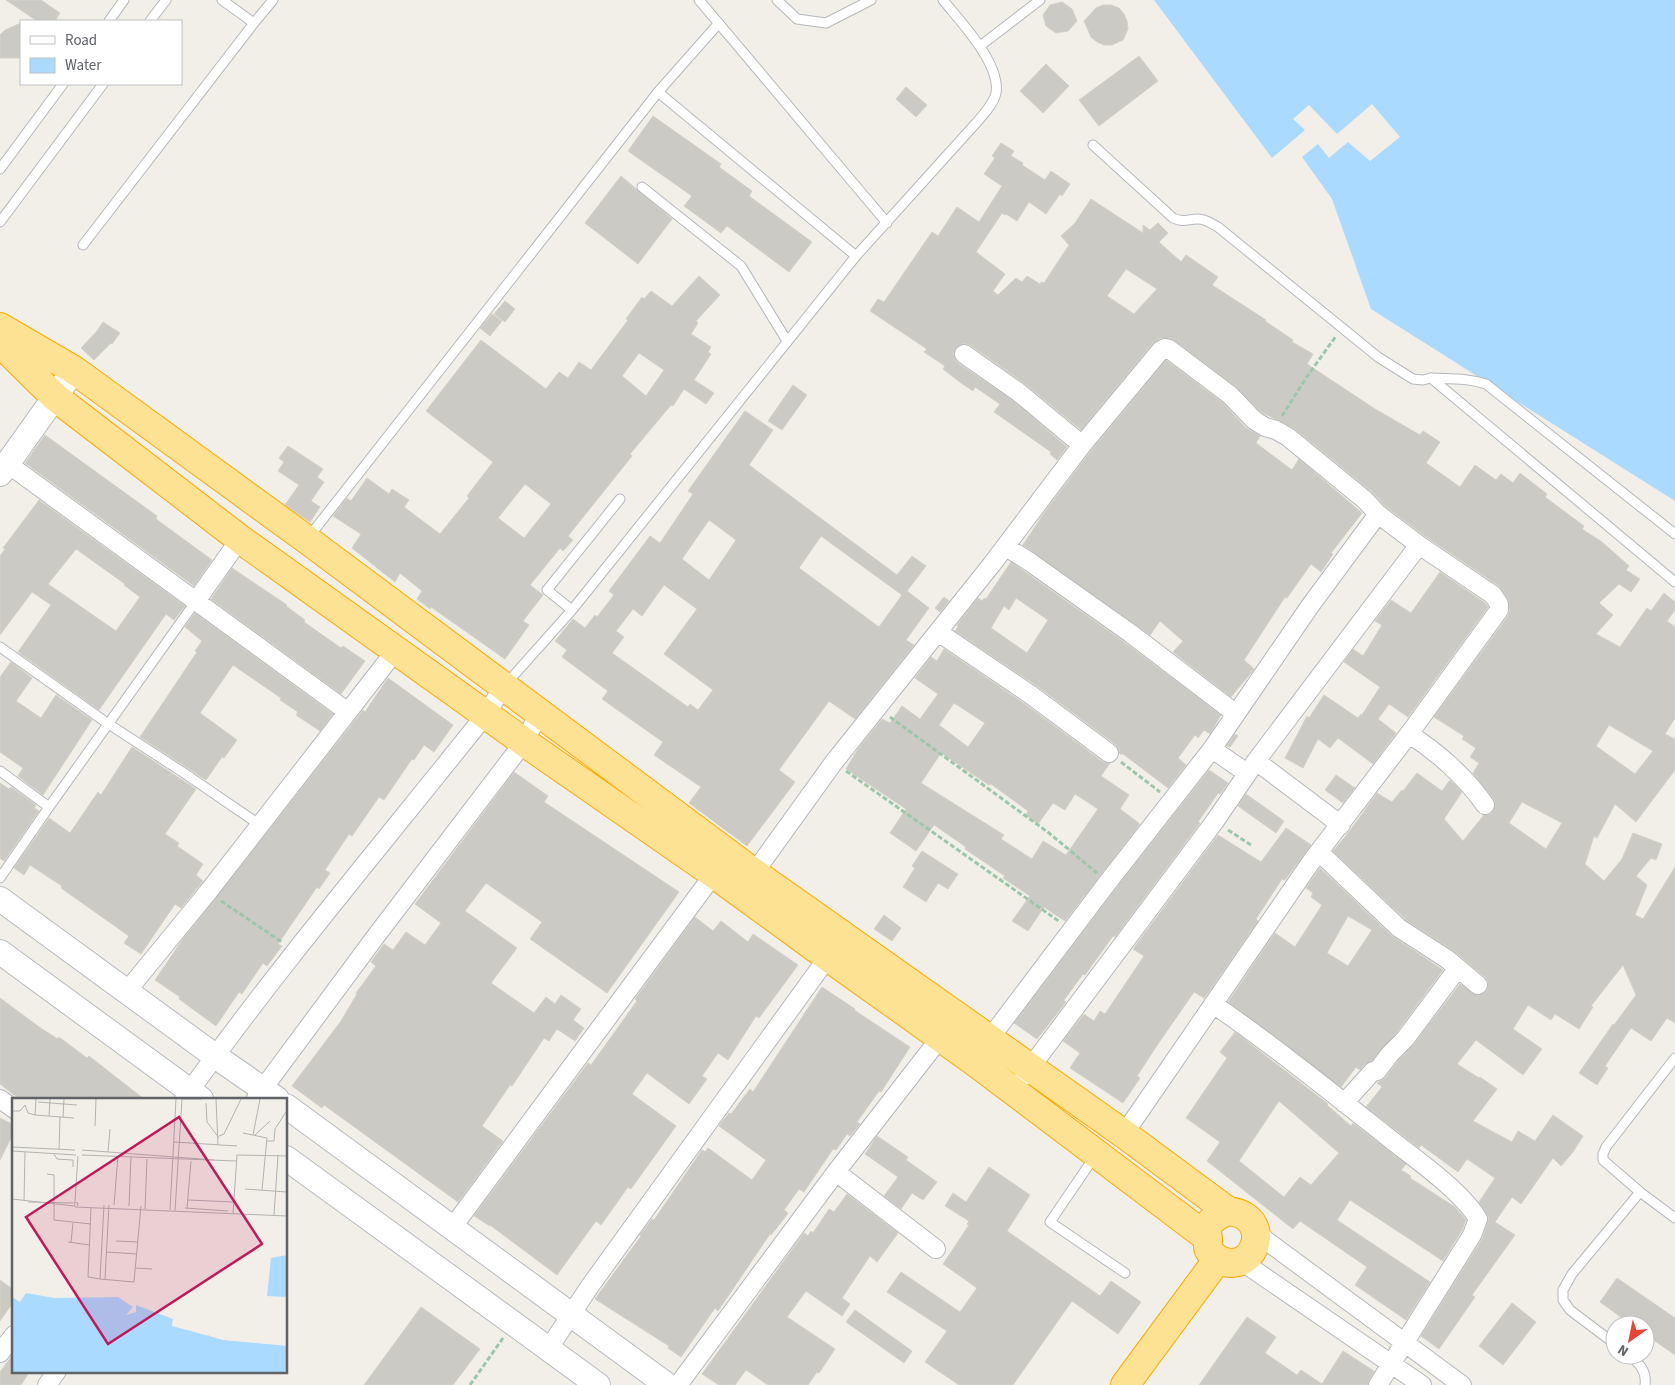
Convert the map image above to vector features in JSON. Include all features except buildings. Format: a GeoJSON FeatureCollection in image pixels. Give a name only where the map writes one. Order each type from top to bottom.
{"type":"FeatureCollection","features":[{"type":"Feature","properties":{"kind":"highway"},"geometry":{"type":"LineString","coordinates":[[0,327],[74,370],[540,712],[720,863]]}},
{"type":"Feature","properties":{"kind":"highway"},"geometry":{"type":"LineString","coordinates":[[0,343],[55,398],[240,539],[524,742],[720,863],[989,1038],[1228,1211],[1248,1218],[1256,1233],[1252,1253],[1222,1253],[1015,1091],[828,957],[747,882]]}},
{"type":"Feature","properties":{"kind":"highway"},"geometry":{"type":"LineString","coordinates":[[1222,1253],[1206,1233],[1209,1224],[1216,1217],[1228,1211]]}},
{"type":"Feature","properties":{"kind":"highway"},"geometry":{"type":"LineString","coordinates":[[1125,1385],[1222,1253]]}},
{"type":"Feature","properties":{"kind":"street"},"geometry":{"type":"LineString","coordinates":[[747,882],[834,762],[1006,547],[1082,445],[1161,350],[1169,349],[1230,395],[1254,420],[1288,437],[1366,500],[1378,514],[1419,545],[1493,595],[1499,604],[1498,610],[1484,631],[1269,922],[1124,1134]]}},
{"type":"Feature","properties":{"kind":"street"},"geometry":{"type":"LineString","coordinates":[[964,354],[1017,391],[1082,445]]}},
{"type":"Feature","properties":{"kind":"street"},"geometry":{"type":"LineString","coordinates":[[74,370],[4,469],[196,601],[348,712]]}},
{"type":"Feature","properties":{"kind":"street"},"geometry":{"type":"LineString","coordinates":[[975,1062],[989,1038],[1212,749],[1310,606],[1378,514]]}},
{"type":"Feature","properties":{"kind":"street"},"geometry":{"type":"LineString","coordinates":[[196,601],[240,539]]}},
{"type":"Feature","properties":{"kind":"street"},"geometry":{"type":"LineString","coordinates":[[1015,1091],[1029,1067],[1419,545]]}},
{"type":"Feature","properties":{"kind":"street"},"geometry":{"type":"LineString","coordinates":[[1006,547],[1130,633],[1235,713]]}},
{"type":"Feature","properties":{"kind":"street"},"geometry":{"type":"LineString","coordinates":[[938,632],[1031,695],[1109,753]]}},
{"type":"Feature","properties":{"kind":"street"},"geometry":{"type":"LineString","coordinates":[[127,991],[208,892],[396,650]]}},
{"type":"Feature","properties":{"kind":"street"},"geometry":{"type":"LineString","coordinates":[[0,952],[192,1096],[215,1056],[486,714],[504,686]]}},
{"type":"Feature","properties":{"kind":"street"},"geometry":{"type":"LineString","coordinates":[[0,899],[215,1056],[265,1095],[376,936],[524,742],[540,712]]}},
{"type":"Feature","properties":{"kind":"street"},"geometry":{"type":"LineString","coordinates":[[1409,734],[1422,742],[1456,771],[1477,793],[1485,805]]}},
{"type":"Feature","properties":{"kind":"street"},"geometry":{"type":"LineString","coordinates":[[1212,749],[1252,767],[1341,825]]}},
{"type":"Feature","properties":{"kind":"street"},"geometry":{"type":"LineString","coordinates":[[1320,852],[1399,928],[1447,959],[1478,985]]}},
{"type":"Feature","properties":{"kind":"street"},"geometry":{"type":"LineString","coordinates":[[452,1228],[720,863]]}},
{"type":"Feature","properties":{"kind":"street"},"geometry":{"type":"LineString","coordinates":[[549,1348],[570,1314],[828,957]]}},
{"type":"Feature","properties":{"kind":"street"},"geometry":{"type":"LineString","coordinates":[[1344,1103],[1373,1071],[1377,1071],[1405,1039],[1458,968]]}},
{"type":"Feature","properties":{"kind":"street"},"geometry":{"type":"LineString","coordinates":[[1214,1004],[1344,1103],[1451,1189],[1471,1207],[1478,1219],[1472,1235],[1378,1385]]}},
{"type":"Feature","properties":{"kind":"street"},"geometry":{"type":"LineString","coordinates":[[678,1385],[836,1172],[940,1038]]}},
{"type":"Feature","properties":{"kind":"street"},"geometry":{"type":"LineString","coordinates":[[0,1099],[12,1108]]}},
{"type":"Feature","properties":{"kind":"street"},"geometry":{"type":"LineString","coordinates":[[288,1107],[667,1385]]}},
{"type":"Feature","properties":{"kind":"street"},"geometry":{"type":"LineString","coordinates":[[288,1159],[598,1385]]}},
{"type":"Feature","properties":{"kind":"street"},"geometry":{"type":"LineString","coordinates":[[836,1172],[936,1249]]}},
{"type":"Feature","properties":{"kind":"street"},"geometry":{"type":"LineString","coordinates":[[1256,1233],[1462,1385]]}},
{"type":"Feature","properties":{"kind":"street"},"geometry":{"type":"LineString","coordinates":[[1222,1253],[1422,1385]]}},
{"type":"Feature","properties":{"kind":"street"},"geometry":{"type":"LineString","coordinates":[[0,1354],[12,1338]]}},
{"type":"Feature","properties":{"kind":"street"},"geometry":{"type":"LineString","coordinates":[[47,1385],[56,1372]]}},
{"type":"Feature","properties":{"kind":"lane"},"geometry":{"type":"LineString","coordinates":[[110,20],[124,0]]}},
{"type":"Feature","properties":{"kind":"lane"},"geometry":{"type":"LineString","coordinates":[[151,20],[166,0]]}},
{"type":"Feature","properties":{"kind":"lane"},"geometry":{"type":"LineString","coordinates":[[222,0],[254,23]]}},
{"type":"Feature","properties":{"kind":"lane"},"geometry":{"type":"LineString","coordinates":[[83,245],[273,0]]}},
{"type":"Feature","properties":{"kind":"lane"},"geometry":{"type":"LineString","coordinates":[[699,0],[887,223]]}},
{"type":"Feature","properties":{"kind":"lane"},"geometry":{"type":"LineString","coordinates":[[777,0],[797,19],[826,23],[871,0]]}},
{"type":"Feature","properties":{"kind":"lane"},"geometry":{"type":"LineString","coordinates":[[504,686],[572,610],[856,256],[989,108],[996,93],[996,81],[989,62],[980,46],[943,0]]}},
{"type":"Feature","properties":{"kind":"lane"},"geometry":{"type":"LineString","coordinates":[[980,46],[1040,0]]}},
{"type":"Feature","properties":{"kind":"lane"},"geometry":{"type":"LineString","coordinates":[[306,539],[658,92],[719,23]]}},
{"type":"Feature","properties":{"kind":"lane"},"geometry":{"type":"LineString","coordinates":[[0,169],[62,85]]}},
{"type":"Feature","properties":{"kind":"lane"},"geometry":{"type":"LineString","coordinates":[[0,222],[102,85]]}},
{"type":"Feature","properties":{"kind":"lane"},"geometry":{"type":"LineString","coordinates":[[658,92],[856,256]]}},
{"type":"Feature","properties":{"kind":"lane"},"geometry":{"type":"LineString","coordinates":[[1093,145],[1173,218],[1187,222],[1197,219],[1218,227],[1378,358],[1413,379],[1464,380],[1486,384],[1675,534]]}},
{"type":"Feature","properties":{"kind":"lane"},"geometry":{"type":"LineString","coordinates":[[642,187],[741,266],[788,341]]}},
{"type":"Feature","properties":{"kind":"lane"},"geometry":{"type":"LineString","coordinates":[[1432,378],[1675,582]]}},
{"type":"Feature","properties":{"kind":"lane"},"geometry":{"type":"LineString","coordinates":[[572,610],[547,590],[620,499]]}},
{"type":"Feature","properties":{"kind":"lane"},"geometry":{"type":"LineString","coordinates":[[0,878],[107,723],[196,601]]}},
{"type":"Feature","properties":{"kind":"lane"},"geometry":{"type":"LineString","coordinates":[[0,647],[107,723],[260,825]]}},
{"type":"Feature","properties":{"kind":"lane"},"geometry":{"type":"LineString","coordinates":[[0,771],[49,807]]}},
{"type":"Feature","properties":{"kind":"lane"},"geometry":{"type":"LineString","coordinates":[[1675,1058],[1606,1147],[1603,1154],[1603,1160],[1640,1192],[1675,1218]]}},
{"type":"Feature","properties":{"kind":"lane"},"geometry":{"type":"LineString","coordinates":[[1096,1153],[1050,1222],[1125,1273]]}},
{"type":"Feature","properties":{"kind":"lane"},"geometry":{"type":"LineString","coordinates":[[1605,1336],[1570,1310],[1563,1300],[1563,1290],[1572,1274],[1640,1192]]}},
{"type":"Feature","properties":{"kind":"lane"},"geometry":{"type":"LineString","coordinates":[[1640,1365],[1646,1380],[1645,1385]]}},
{"type":"Feature","properties":{"kind":"path"},"geometry":{"type":"LineString","coordinates":[[1276,430],[1285,409],[1342,329]]}},
{"type":"Feature","properties":{"kind":"path"},"geometry":{"type":"LineString","coordinates":[[877,708],[1049,833],[1108,882]]}},
{"type":"Feature","properties":{"kind":"path"},"geometry":{"type":"LineString","coordinates":[[1109,753],[1172,800]]}},
{"type":"Feature","properties":{"kind":"path"},"geometry":{"type":"LineString","coordinates":[[834,762],[1072,930]]}},
{"type":"Feature","properties":{"kind":"path"},"geometry":{"type":"LineString","coordinates":[[1214,821],[1251,845]]}},
{"type":"Feature","properties":{"kind":"path"},"geometry":{"type":"LineString","coordinates":[[208,892],[296,952]]}},
{"type":"Feature","properties":{"kind":"path"},"geometry":{"type":"LineString","coordinates":[[470,1385],[514,1324]]}},
{"type":"Feature","properties":{"kind":"water"},"geometry":{"type":"Polygon","coordinates":[[[1154,0],[1675,0],[1675,501],[1371,309],[1332,199],[1302,157],[1318,144],[1329,158],[1348,142],[1370,161],[1400,137],[1372,104],[1337,134],[1309,105],[1293,119],[1305,130],[1272,158],[1154,0]]]}}]}
